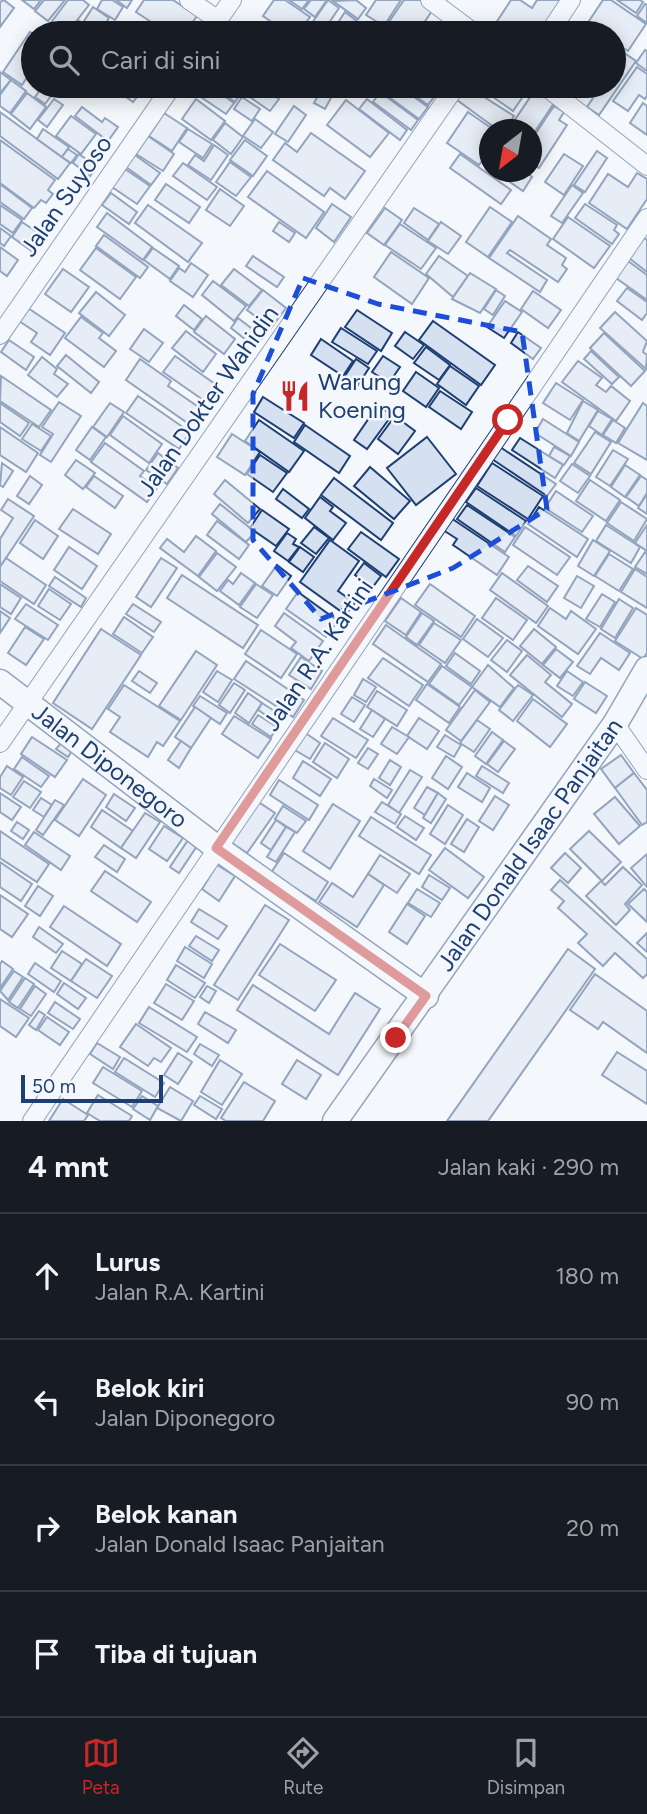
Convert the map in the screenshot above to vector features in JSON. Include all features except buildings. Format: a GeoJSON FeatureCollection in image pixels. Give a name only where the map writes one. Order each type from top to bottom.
{"type":"FeatureCollection","features":[{"type":"Feature","properties":{"kind":"main road","name":"Jalan Donald Isaac Panjaitan"},"geometry":{"type":"LineString","coordinates":[[335,1121],[426,996],[615,724],[647,669]]}},
{"type":"Feature","properties":{"kind":"main road","name":"Jalan Diponegoro"},"geometry":{"type":"LineString","coordinates":[[0,682],[216,848],[426,996]]}},
{"type":"Feature","properties":{"kind":"street"},"geometry":{"type":"LineString","coordinates":[[189,0],[208,21]]}},
{"type":"Feature","properties":{"kind":"street"},"geometry":{"type":"LineString","coordinates":[[217,21],[232,0]]}},
{"type":"Feature","properties":{"kind":"street"},"geometry":{"type":"LineString","coordinates":[[430,0],[458,21]]}},
{"type":"Feature","properties":{"kind":"street"},"geometry":{"type":"LineString","coordinates":[[558,21],[571,0]]}},
{"type":"Feature","properties":{"kind":"street","name":"Jalan Suyoso"},"geometry":{"type":"LineString","coordinates":[[0,335],[164,98]]}},
{"type":"Feature","properties":{"kind":"street","name":"Jalan Dokter Wahidin"},"geometry":{"type":"LineString","coordinates":[[0,743],[448,98]]}},
{"type":"Feature","properties":{"kind":"street"},"geometry":{"type":"LineString","coordinates":[[560,98],[647,166]]}},
{"type":"Feature","properties":{"kind":"street","name":"Jalan R.A. Kartini"},"geometry":{"type":"LineString","coordinates":[[32,1121],[647,218]]}},
{"type":"Feature","properties":{"kind":"street"},"geometry":{"type":"LineString","coordinates":[[615,724],[647,770]]}},
{"type":"Feature","properties":{"kind":"highlighted area"},"geometry":{"type":"Polygon","coordinates":[[[303,278],[378,304],[522,332],[547,509],[453,568],[321,619],[253,540],[253,394],[303,278]]]}},
{"type":"Feature","properties":{"kind":"place","name":"Warung Koening"},"geometry":{"type":"Point","coordinates":[295,396]}},
{"type":"Feature","properties":{"kind":"route"},"geometry":{"type":"LineString","coordinates":[[396,1038],[426,996],[216,848],[508,420]]}}]}
